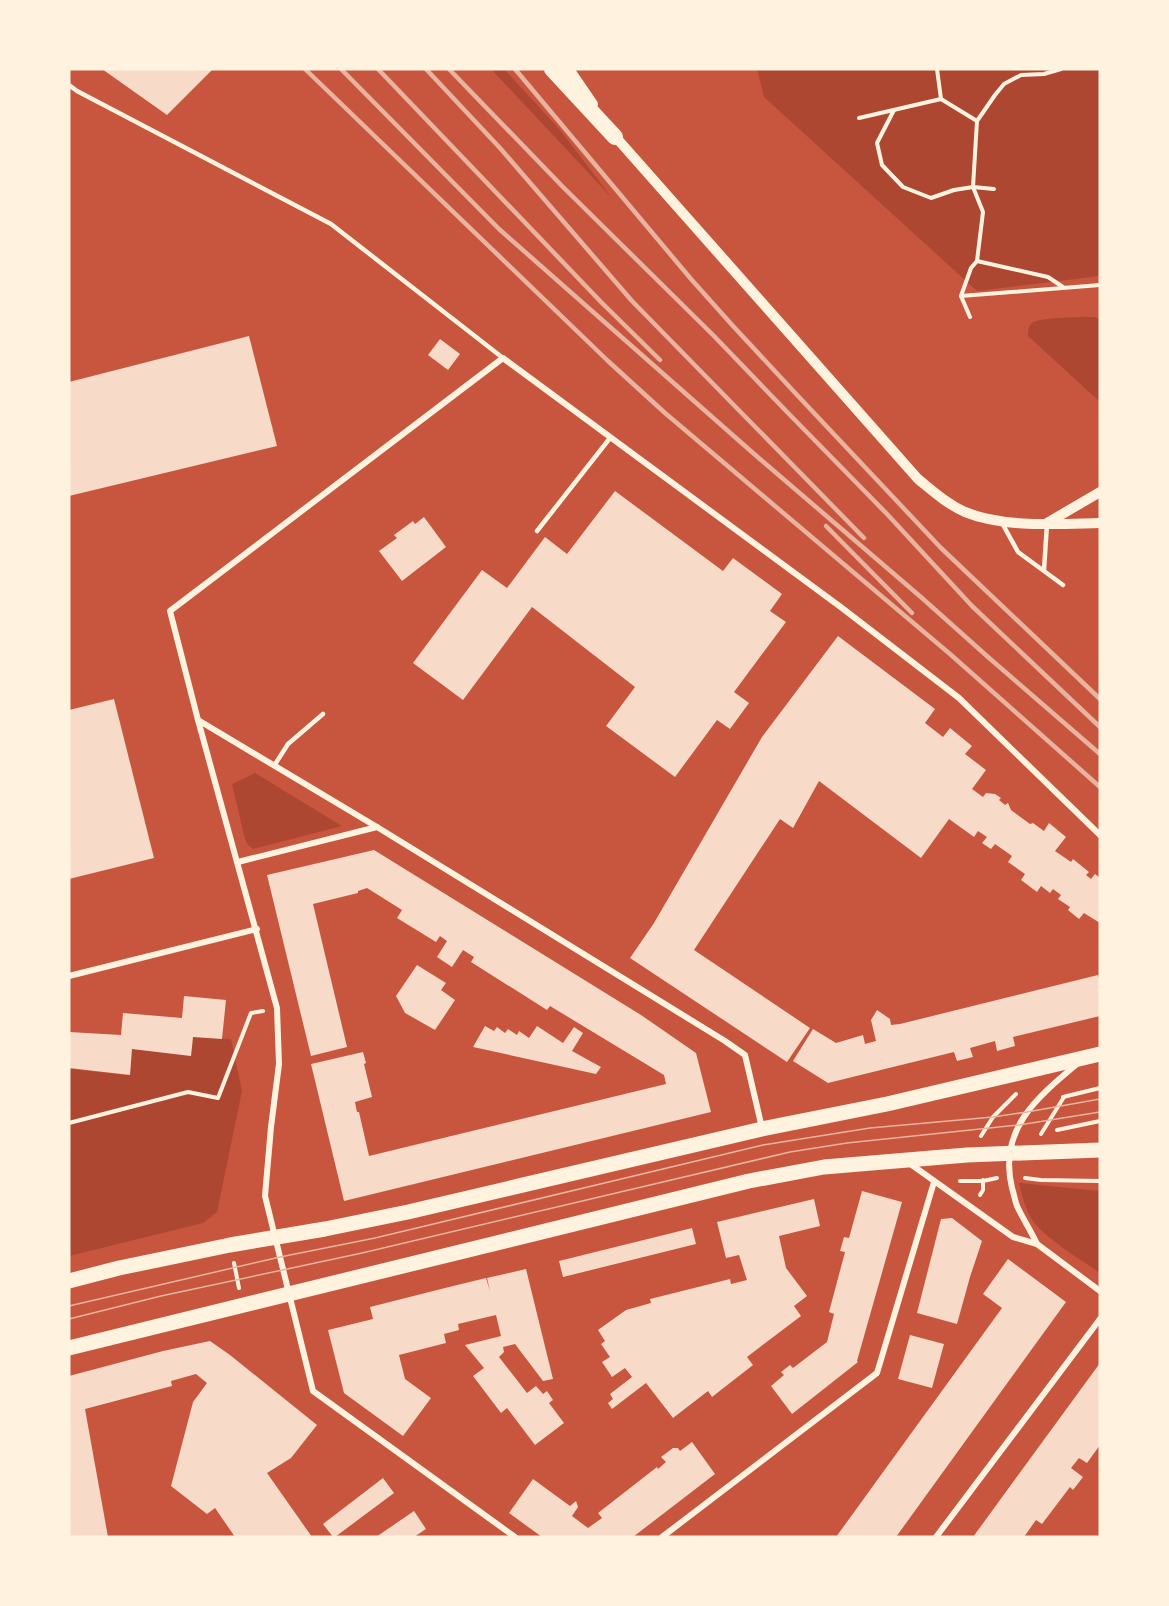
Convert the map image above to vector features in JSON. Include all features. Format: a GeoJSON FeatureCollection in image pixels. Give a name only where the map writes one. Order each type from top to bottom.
{"type":"FeatureCollection","features":[{"type":"Feature","properties":{"kind":"highway"},"geometry":{"type":"LineString","coordinates":[[552,69],[615,137]]}},
{"type":"Feature","properties":{"kind":"main road"},"geometry":{"type":"LineString","coordinates":[[69,1281],[230,1245],[408,1212],[762,1129],[887,1104],[1100,1054]]}},
{"type":"Feature","properties":{"kind":"main road"},"geometry":{"type":"LineString","coordinates":[[69,1348],[749,1181],[824,1167],[903,1160],[1100,1150]]}},
{"type":"Feature","properties":{"kind":"street"},"geometry":{"type":"LineString","coordinates":[[570,69],[615,137],[918,479],[942,499],[965,512],[1000,521],[1100,524]]}},
{"type":"Feature","properties":{"kind":"street"},"geometry":{"type":"LineString","coordinates":[[515,1537],[313,1391],[265,1196],[279,1064],[277,1008],[170,611],[503,358],[842,608],[958,698],[1100,835]]}},
{"type":"Feature","properties":{"kind":"street"},"geometry":{"type":"LineString","coordinates":[[1047,524],[1100,492]]}},
{"type":"Feature","properties":{"kind":"street"},"geometry":{"type":"LineString","coordinates":[[198,720],[377,827],[745,1055],[762,1129]]}},
{"type":"Feature","properties":{"kind":"street"},"geometry":{"type":"LineString","coordinates":[[238,862],[377,827]]}},
{"type":"Feature","properties":{"kind":"street"},"geometry":{"type":"LineString","coordinates":[[69,976],[257,929]]}},
{"type":"Feature","properties":{"kind":"street"},"geometry":{"type":"LineString","coordinates":[[1037,1244],[1016,1205],[1009,1176],[1009,1154],[1019,1125],[1039,1097],[1084,1058]]}},
{"type":"Feature","properties":{"kind":"street"},"geometry":{"type":"LineString","coordinates":[[903,1160],[1012,1237],[1037,1244],[1100,1291]]}},
{"type":"Feature","properties":{"kind":"street"},"geometry":{"type":"LineString","coordinates":[[662,1537],[877,1373],[934,1182]]}},
{"type":"Feature","properties":{"kind":"street"},"geometry":{"type":"LineString","coordinates":[[936,1537],[1100,1318]]}},
{"type":"Feature","properties":{"kind":"lane"},"geometry":{"type":"LineString","coordinates":[[69,85],[331,224],[503,358]]}},
{"type":"Feature","properties":{"kind":"lane"},"geometry":{"type":"LineString","coordinates":[[537,531],[610,438]]}},
{"type":"Feature","properties":{"kind":"lane"},"geometry":{"type":"LineString","coordinates":[[1000,521],[1018,552],[1063,585]]}},
{"type":"Feature","properties":{"kind":"lane"},"geometry":{"type":"LineString","coordinates":[[1044,570],[1047,524]]}},
{"type":"Feature","properties":{"kind":"lane"},"geometry":{"type":"LineString","coordinates":[[274,766],[288,744],[323,714]]}},
{"type":"Feature","properties":{"kind":"path"},"geometry":{"type":"LineString","coordinates":[[937,69],[941,99]]}},
{"type":"Feature","properties":{"kind":"path"},"geometry":{"type":"LineString","coordinates":[[970,318],[961,296],[971,268],[977,261],[983,212],[974,187],[977,121],[1004,84],[1021,75],[1044,74],[1061,69]]}},
{"type":"Feature","properties":{"kind":"path"},"geometry":{"type":"LineString","coordinates":[[859,118],[941,99],[977,121]]}},
{"type":"Feature","properties":{"kind":"path"},"geometry":{"type":"LineString","coordinates":[[894,110],[877,143],[882,165],[903,187],[931,198],[954,190],[974,187],[994,189]]}},
{"type":"Feature","properties":{"kind":"path"},"geometry":{"type":"LineString","coordinates":[[977,261],[1048,277],[1063,287]]}},
{"type":"Feature","properties":{"kind":"path"},"geometry":{"type":"LineString","coordinates":[[961,296],[1100,285]]}},
{"type":"Feature","properties":{"kind":"path"},"geometry":{"type":"LineString","coordinates":[[69,1123],[188,1092],[218,1098],[251,1013],[277,1008]]}},
{"type":"Feature","properties":{"kind":"path"},"geometry":{"type":"LineString","coordinates":[[983,1180],[980,1137],[993,1117],[1019,1092],[1015,1074]]}},
{"type":"Feature","properties":{"kind":"path"},"geometry":{"type":"LineString","coordinates":[[1041,1134],[1100,1121]]}},
{"type":"Feature","properties":{"kind":"path"},"geometry":{"type":"LineString","coordinates":[[934,1182],[983,1180],[1009,1176],[1041,1180],[1100,1181]]}},
{"type":"Feature","properties":{"kind":"path"},"geometry":{"type":"LineString","coordinates":[[230,1245],[243,1305]]}},
{"type":"Feature","properties":{"kind":"shaded area"},"geometry":{"type":"Polygon","coordinates":[[[491,69],[504,69],[560,130],[612,198],[491,69]]]}},
{"type":"Feature","properties":{"kind":"shaded area"},"geometry":{"type":"Polygon","coordinates":[[[757,69],[1100,69],[1100,276],[977,291],[764,97],[757,69]]]}},
{"type":"Feature","properties":{"kind":"shaded area"},"geometry":{"type":"Polygon","coordinates":[[[1094,317],[1100,319],[1100,402],[1028,336],[1028,329],[1036,321],[1094,317]]]}},
{"type":"Feature","properties":{"kind":"shaded area"},"geometry":{"type":"Polygon","coordinates":[[[255,773],[342,826],[253,849],[245,839],[232,784],[255,773]]]}},
{"type":"Feature","properties":{"kind":"shaded area"},"geometry":{"type":"Polygon","coordinates":[[[193,1037],[231,1039],[242,1091],[217,1212],[203,1223],[69,1256],[70,1069],[126,1075],[132,1049],[191,1056],[193,1037]]]}},
{"type":"Feature","properties":{"kind":"shaded area"},"geometry":{"type":"Polygon","coordinates":[[[1019,1183],[1100,1191],[1100,1273],[1052,1240],[1036,1225],[1027,1210],[1019,1183]]]}},
{"type":"Feature","properties":{"kind":"building"},"geometry":{"type":"Polygon","coordinates":[[[102,69],[213,69],[167,115],[102,69]]]}},
{"type":"Feature","properties":{"kind":"building"},"geometry":{"type":"Polygon","coordinates":[[[249,336],[277,446],[69,496],[69,382],[249,336]]]}},
{"type":"Feature","properties":{"kind":"building"},"geometry":{"type":"Polygon","coordinates":[[[440,339],[460,354],[448,370],[428,355],[440,339]]]}},
{"type":"Feature","properties":{"kind":"building"},"geometry":{"type":"Polygon","coordinates":[[[615,491],[723,571],[733,558],[782,594],[770,611],[786,622],[734,692],[749,703],[730,729],[717,720],[675,777],[606,726],[635,687],[532,607],[463,700],[413,663],[482,570],[507,588],[545,537],[567,554],[615,491]]]}},
{"type":"Feature","properties":{"kind":"building"},"geometry":{"type":"Polygon","coordinates":[[[424,517],[446,547],[402,581],[379,551],[397,538],[394,535],[413,521],[415,524],[424,517]]]}},
{"type":"Feature","properties":{"kind":"building"},"geometry":{"type":"Polygon","coordinates":[[[838,636],[935,709],[925,723],[943,737],[950,728],[972,746],[965,754],[986,770],[972,789],[983,797],[986,793],[995,794],[1001,798],[999,800],[1005,805],[1008,803],[1011,810],[1030,824],[1033,823],[1044,831],[1049,823],[1066,837],[1055,851],[1071,862],[1073,859],[1089,872],[1086,875],[1091,879],[1095,874],[1100,878],[1100,923],[1084,913],[1079,919],[1068,910],[1070,907],[1058,899],[1061,895],[1053,889],[1050,893],[1041,886],[1037,892],[1021,880],[1025,874],[1008,862],[1012,856],[995,844],[991,849],[982,843],[987,837],[978,831],[974,837],[949,819],[921,858],[819,781],[793,828],[780,819],[694,950],[810,1028],[787,1062],[630,958],[654,923],[762,737],[838,636]]]}},
{"type":"Feature","properties":{"kind":"building"},"geometry":{"type":"Polygon","coordinates":[[[114,699],[154,858],[69,879],[69,710],[114,699]]]}},
{"type":"Feature","properties":{"kind":"building"},"geometry":{"type":"Polygon","coordinates":[[[374,850],[641,1015],[696,1053],[711,1112],[344,1201],[311,1064],[363,1052],[372,1097],[355,1102],[369,1156],[666,1084],[664,1075],[550,1006],[547,1010],[471,962],[474,957],[463,950],[452,967],[437,957],[447,941],[440,936],[436,942],[397,918],[402,910],[367,888],[358,893],[313,904],[347,1047],[311,1056],[267,875],[374,850]]]}},
{"type":"Feature","properties":{"kind":"building"},"geometry":{"type":"Polygon","coordinates":[[[417,965],[446,983],[441,990],[455,1000],[435,1030],[405,1013],[396,996],[417,965]]]}},
{"type":"Feature","properties":{"kind":"building"},"geometry":{"type":"Polygon","coordinates":[[[1098,975],[1100,978],[1100,1016],[1013,1037],[1015,1046],[997,1051],[995,1041],[970,1048],[973,1057],[957,1061],[954,1052],[828,1083],[793,1061],[813,1029],[836,1043],[863,1035],[865,1044],[876,1041],[871,1020],[877,1010],[890,1019],[891,1025],[900,1024],[1098,975]]]}},
{"type":"Feature","properties":{"kind":"building"},"geometry":{"type":"Polygon","coordinates":[[[184,996],[226,1000],[222,1039],[193,1037],[191,1056],[132,1049],[130,1075],[69,1068],[69,1032],[121,1035],[123,1013],[182,1018],[184,996]]]}},
{"type":"Feature","properties":{"kind":"building"},"geometry":{"type":"Polygon","coordinates":[[[485,1026],[494,1031],[497,1027],[505,1033],[508,1029],[517,1035],[519,1031],[529,1038],[537,1026],[563,1043],[574,1027],[583,1033],[572,1051],[601,1067],[596,1074],[473,1047],[485,1026]]]}},
{"type":"Feature","properties":{"kind":"building"},"geometry":{"type":"Polygon","coordinates":[[[862,1191],[902,1202],[858,1362],[792,1414],[771,1386],[784,1375],[781,1372],[790,1365],[793,1368],[827,1342],[834,1314],[829,1312],[845,1252],[840,1251],[844,1237],[849,1238],[862,1191]]]}},
{"type":"Feature","properties":{"kind":"building"},"geometry":{"type":"Polygon","coordinates":[[[814,1199],[820,1226],[779,1236],[786,1268],[807,1296],[794,1306],[801,1316],[747,1357],[753,1365],[712,1397],[708,1391],[673,1418],[646,1383],[612,1409],[608,1403],[613,1399],[610,1394],[632,1377],[625,1368],[612,1377],[602,1362],[610,1357],[601,1344],[605,1341],[598,1330],[626,1310],[651,1303],[650,1299],[730,1279],[731,1284],[747,1280],[739,1255],[726,1258],[717,1222],[814,1199]]]}},
{"type":"Feature","properties":{"kind":"building"},"geometry":{"type":"Polygon","coordinates":[[[952,1218],[982,1241],[957,1324],[917,1313],[941,1219],[952,1218]]]}},
{"type":"Feature","properties":{"kind":"building"},"geometry":{"type":"Polygon","coordinates":[[[692,1228],[696,1244],[563,1277],[559,1261],[692,1228]]]}},
{"type":"Feature","properties":{"kind":"building"},"geometry":{"type":"Polygon","coordinates":[[[1008,1259],[1066,1302],[896,1537],[836,1537],[1002,1308],[983,1294],[1008,1259]]]}},
{"type":"Feature","properties":{"kind":"building"},"geometry":{"type":"Polygon","coordinates":[[[526,1269],[553,1379],[543,1381],[515,1344],[503,1347],[504,1352],[499,1357],[527,1393],[536,1386],[543,1394],[547,1391],[553,1400],[549,1403],[564,1423],[535,1445],[507,1408],[501,1413],[473,1376],[484,1368],[465,1345],[501,1336],[496,1315],[458,1324],[459,1330],[444,1334],[446,1343],[399,1355],[405,1379],[431,1398],[403,1436],[344,1393],[328,1330],[373,1319],[370,1307],[486,1278],[490,1291],[487,1278],[526,1269]]]}},
{"type":"Feature","properties":{"kind":"building"},"geometry":{"type":"Polygon","coordinates":[[[910,1335],[944,1344],[932,1388],[898,1379],[910,1335]]]}},
{"type":"Feature","properties":{"kind":"building"},"geometry":{"type":"Polygon","coordinates":[[[210,1341],[317,1425],[291,1458],[267,1473],[312,1537],[235,1537],[215,1508],[207,1514],[171,1486],[193,1402],[207,1383],[196,1374],[171,1381],[172,1386],[85,1409],[108,1537],[69,1537],[69,1376],[210,1341]]]}},
{"type":"Feature","properties":{"kind":"building"},"geometry":{"type":"Polygon","coordinates":[[[1100,1363],[1100,1445],[1087,1463],[1079,1458],[1071,1468],[1083,1477],[1073,1490],[1070,1487],[1042,1524],[1036,1520],[1024,1537],[973,1537],[1100,1363]]]}},
{"type":"Feature","properties":{"kind":"building"},"geometry":{"type":"Polygon","coordinates":[[[692,1442],[715,1474],[633,1537],[542,1537],[509,1513],[533,1479],[570,1506],[576,1501],[578,1507],[572,1516],[588,1528],[602,1518],[598,1513],[666,1462],[661,1457],[673,1448],[678,1448],[680,1451],[692,1442]]]}},
{"type":"Feature","properties":{"kind":"building"},"geometry":{"type":"Polygon","coordinates":[[[383,1478],[394,1493],[333,1537],[323,1524],[383,1478]]]}},
{"type":"Feature","properties":{"kind":"building"},"geometry":{"type":"Polygon","coordinates":[[[414,1511],[426,1529],[414,1537],[376,1537],[414,1511]]]}},
{"type":"Feature","properties":{"kind":"tram line"},"geometry":{"type":"LineString","coordinates":[[69,1306],[280,1257],[375,1238],[763,1145],[870,1128],[993,1117],[1100,1099]]}},
{"type":"Feature","properties":{"kind":"tram line"},"geometry":{"type":"LineString","coordinates":[[69,1319],[161,1296],[362,1253],[790,1152],[847,1143],[1019,1125],[1100,1112]]}},
{"type":"Feature","properties":{"kind":"railway"},"geometry":{"type":"LineString","coordinates":[[305,69],[665,413],[950,654],[1100,787]]}},
{"type":"Feature","properties":{"kind":"railway"},"geometry":{"type":"LineString","coordinates":[[341,69],[499,229],[1100,754]]}},
{"type":"Feature","properties":{"kind":"railway"},"geometry":{"type":"LineString","coordinates":[[378,69],[601,302],[660,360]]}},
{"type":"Feature","properties":{"kind":"railway"},"geometry":{"type":"LineString","coordinates":[[426,69],[500,148],[632,301],[864,538]]}},
{"type":"Feature","properties":{"kind":"railway"},"geometry":{"type":"LineString","coordinates":[[449,69],[563,187],[713,335],[887,514],[972,606],[1100,727]]}},
{"type":"Feature","properties":{"kind":"railway"},"geometry":{"type":"LineString","coordinates":[[515,69],[733,326],[941,548],[1100,699]]}},
{"type":"Feature","properties":{"kind":"railway"},"geometry":{"type":"LineString","coordinates":[[826,526],[912,613]]}}]}
